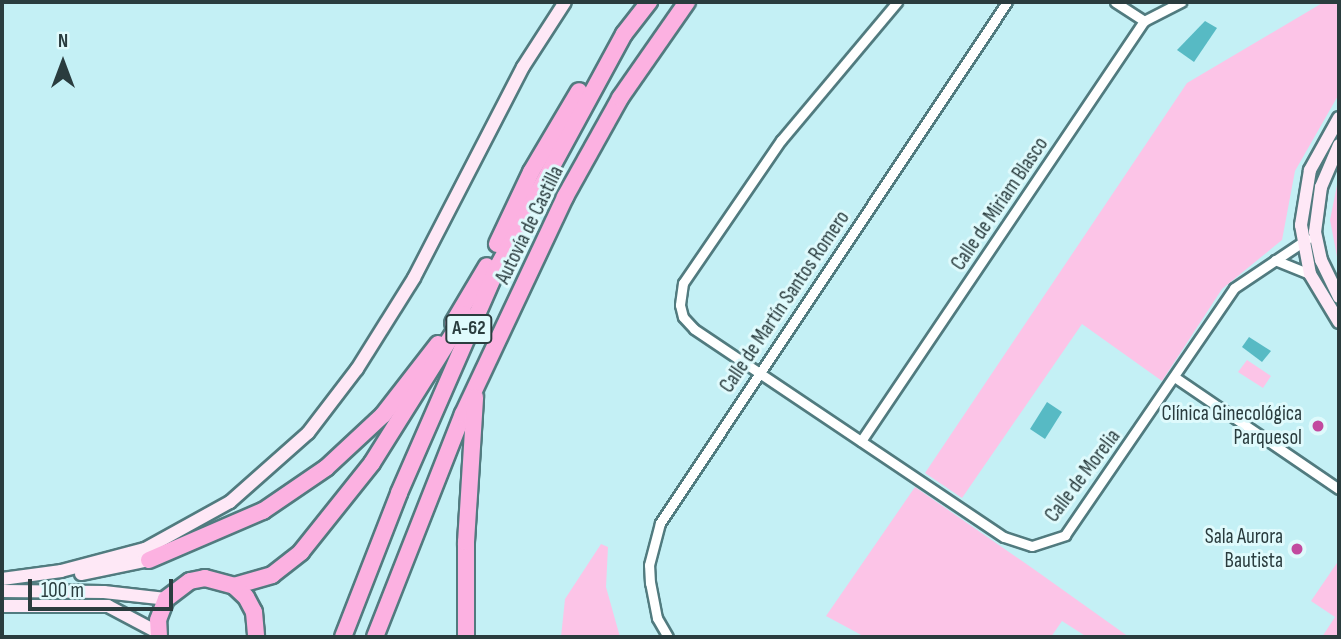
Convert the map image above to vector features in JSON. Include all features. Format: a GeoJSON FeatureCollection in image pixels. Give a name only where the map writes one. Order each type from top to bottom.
{"type":"FeatureCollection","features":[{"type":"Feature","properties":{"kind":"highway","name":"Autovía de Castilla"},"geometry":{"type":"LineString","coordinates":[[343,637],[474,316],[540,181],[624,34],[649,2]]}},
{"type":"Feature","properties":{"kind":"highway","name":"Autovía de Castilla"},"geometry":{"type":"LineString","coordinates":[[375,637],[476,388],[565,197],[620,98],[687,2]]}},
{"type":"Feature","properties":{"kind":"highway"},"geometry":{"type":"LineString","coordinates":[[234,586],[272,575],[291,563],[364,473],[440,359],[531,172],[580,89],[624,34]]}},
{"type":"Feature","properties":{"kind":"highway"},"geometry":{"type":"LineString","coordinates":[[149,560],[263,511],[326,468],[376,423],[418,373],[487,266]]}},
{"type":"Feature","properties":{"kind":"highway"},"geometry":{"type":"LineString","coordinates":[[466,637],[466,542],[476,388]]}},
{"type":"Feature","properties":{"kind":"highway"},"geometry":{"type":"LineString","coordinates":[[158,634],[166,599],[177,588],[198,580],[220,580],[234,586],[254,612],[261,634]]}},
{"type":"Feature","properties":{"kind":"street"},"geometry":{"type":"LineString","coordinates":[[2,579],[61,571],[145,550],[230,502],[308,433],[357,369],[414,278],[523,67],[565,2]]}},
{"type":"Feature","properties":{"kind":"street","name":"Calle de Morelia"},"geometry":{"type":"LineString","coordinates":[[897,2],[781,140],[682,283],[683,317],[759,373],[1004,537],[1020,544],[1043,545],[1074,525],[1234,288],[1315,232]]}},
{"type":"Feature","properties":{"kind":"street","name":"Calle de Martín Santos Romero"},"geometry":{"type":"LineString","coordinates":[[668,637],[657,618],[650,583],[656,534],[679,491],[1007,2]]}},
{"type":"Feature","properties":{"kind":"street"},"geometry":{"type":"LineString","coordinates":[[1115,2],[1144,21]]}},
{"type":"Feature","properties":{"kind":"street","name":"Calle de Miriam Blasco"},"geometry":{"type":"LineString","coordinates":[[861,441],[1144,21],[1181,2]]}},
{"type":"Feature","properties":{"kind":"street"},"geometry":{"type":"LineString","coordinates":[[1339,118],[1310,170],[1302,205],[1302,243],[1310,274],[1339,322]]}},
{"type":"Feature","properties":{"kind":"street"},"geometry":{"type":"LineString","coordinates":[[1339,145],[1321,187],[1315,232],[1321,260],[1339,297]]}},
{"type":"Feature","properties":{"kind":"street"},"geometry":{"type":"LineString","coordinates":[[1275,260],[1310,274]]}},
{"type":"Feature","properties":{"kind":"street"},"geometry":{"type":"LineString","coordinates":[[1175,378],[1339,489]]}},
{"type":"Feature","properties":{"kind":"street"},"geometry":{"type":"LineString","coordinates":[[2,589],[149,560]]}},
{"type":"Feature","properties":{"kind":"street"},"geometry":{"type":"LineString","coordinates":[[2,589],[104,592],[166,599]]}},
{"type":"Feature","properties":{"kind":"street"},"geometry":{"type":"LineString","coordinates":[[2,606],[108,606],[158,634]]}},
{"type":"Feature","properties":{"kind":"shaded area"},"geometry":{"type":"Polygon","coordinates":[[[1324,2],[1339,2],[1339,94],[1295,171],[1282,240],[1222,289],[1162,381],[1082,324],[962,498],[925,473],[1187,83],[1324,2]]]}},
{"type":"Feature","properties":{"kind":"shaded area"},"geometry":{"type":"Polygon","coordinates":[[[1339,175],[1339,267],[1330,220],[1339,175]]]}},
{"type":"Feature","properties":{"kind":"shaded area"},"geometry":{"type":"Polygon","coordinates":[[[1247,360],[1271,376],[1263,388],[1238,372],[1247,360]]]}},
{"type":"Feature","properties":{"kind":"shaded area"},"geometry":{"type":"Polygon","coordinates":[[[915,487],[1129,637],[1087,637],[1062,621],[1051,637],[865,637],[826,616],[915,487]]]}},
{"type":"Feature","properties":{"kind":"shaded area"},"geometry":{"type":"Polygon","coordinates":[[[601,544],[608,547],[606,587],[620,637],[561,637],[565,599],[601,544]]]}},
{"type":"Feature","properties":{"kind":"shaded area"},"geometry":{"type":"Polygon","coordinates":[[[1339,560],[1339,637],[1322,637],[1335,617],[1311,601],[1339,560]]]}},
{"type":"Feature","properties":{"kind":"water"},"geometry":{"type":"Polygon","coordinates":[[[1205,21],[1217,28],[1194,62],[1177,50],[1205,21]]]}},
{"type":"Feature","properties":{"kind":"water"},"geometry":{"type":"Polygon","coordinates":[[[1249,337],[1271,351],[1262,362],[1242,347],[1249,337]]]}},
{"type":"Feature","properties":{"kind":"water"},"geometry":{"type":"Polygon","coordinates":[[[1047,402],[1062,412],[1045,439],[1030,429],[1047,402]]]}},
{"type":"Feature","properties":{"kind":"place","name":"Clínica Ginecológica Parquesol"},"geometry":{"type":"Point","coordinates":[1318,426]}},
{"type":"Feature","properties":{"kind":"place","name":"Sala Aurora Bautista"},"geometry":{"type":"Point","coordinates":[1297,549]}}]}
